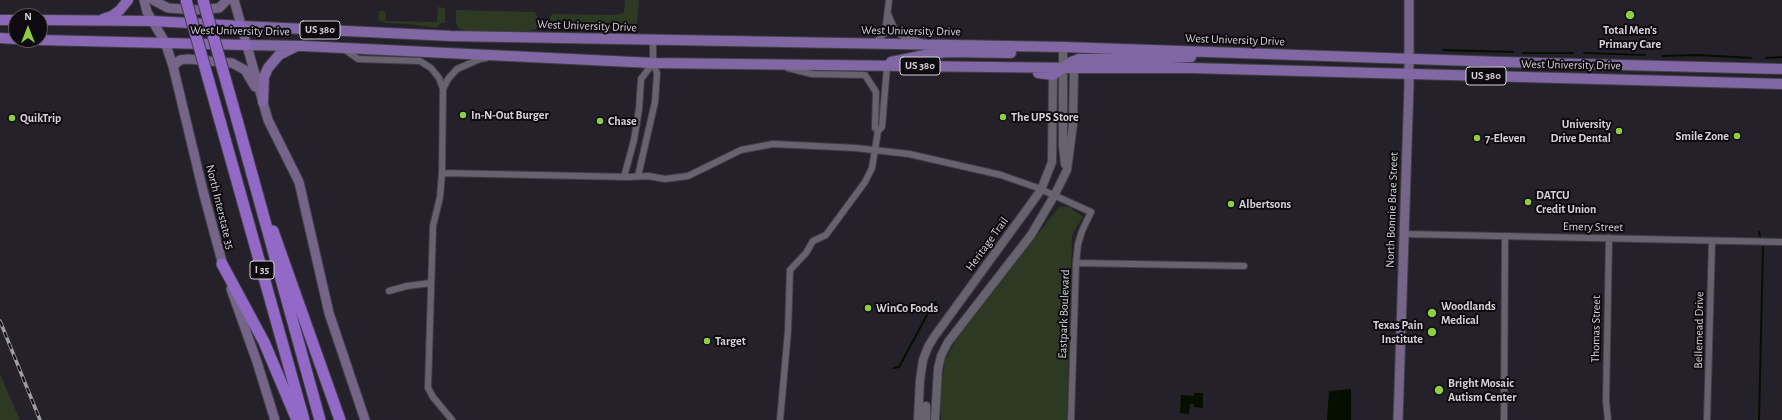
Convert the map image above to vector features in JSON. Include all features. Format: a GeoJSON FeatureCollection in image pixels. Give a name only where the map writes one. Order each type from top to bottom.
{"type":"FeatureCollection","features":[{"type":"Feature","properties":{"kind":"highway"},"geometry":{"type":"LineString","coordinates":[[98,21],[112,16],[120,10],[128,0]]}},
{"type":"Feature","properties":{"kind":"highway","name":"I 35"},"geometry":{"type":"LineString","coordinates":[[186,0],[304,420]]}},
{"type":"Feature","properties":{"kind":"highway","name":"I 35"},"geometry":{"type":"LineString","coordinates":[[203,0],[320,420]]}},
{"type":"Feature","properties":{"kind":"highway","name":"West University Drive"},"geometry":{"type":"LineString","coordinates":[[48,20],[153,21],[242,26]]}},
{"type":"Feature","properties":{"kind":"highway","name":"West University Drive"},"geometry":{"type":"LineString","coordinates":[[48,40],[247,44]]}},
{"type":"Feature","properties":{"kind":"highway"},"geometry":{"type":"LineString","coordinates":[[256,192],[280,247],[340,420]]}},
{"type":"Feature","properties":{"kind":"highway"},"geometry":{"type":"LineString","coordinates":[[222,264],[264,342],[297,420]]}},
{"type":"Feature","properties":{"kind":"main road","name":"North Interstate 35"},"geometry":{"type":"LineString","coordinates":[[144,0],[147,12],[165,42],[173,66],[202,191],[222,264],[257,362],[275,420]]}},
{"type":"Feature","properties":{"kind":"main road"},"geometry":{"type":"LineString","coordinates":[[153,0],[168,8],[196,10],[219,8],[227,0]]}},
{"type":"Feature","properties":{"kind":"main road"},"geometry":{"type":"LineString","coordinates":[[234,0],[268,120]]}},
{"type":"Feature","properties":{"kind":"main road","name":"North Bonnie Brae Street"},"geometry":{"type":"LineString","coordinates":[[1398,420],[1409,74],[1409,0]]}},
{"type":"Feature","properties":{"kind":"main road","name":"West University Drive"},"geometry":{"type":"LineString","coordinates":[[242,26],[451,36],[1064,47],[1408,59],[1782,69]]}},
{"type":"Feature","properties":{"kind":"main road"},"geometry":{"type":"LineString","coordinates":[[451,36],[451,53]]}},
{"type":"Feature","properties":{"kind":"main road","name":"West University Drive"},"geometry":{"type":"LineString","coordinates":[[247,44],[653,63],[1191,68],[1782,84]]}},
{"type":"Feature","properties":{"kind":"main road"},"geometry":{"type":"LineString","coordinates":[[263,102],[264,77],[272,61],[285,51],[303,46]]}},
{"type":"Feature","properties":{"kind":"main road"},"geometry":{"type":"LineString","coordinates":[[872,66],[930,54],[948,52],[1048,53],[1064,47]]}},
{"type":"Feature","properties":{"kind":"main road"},"geometry":{"type":"LineString","coordinates":[[940,66],[950,73],[1038,73],[1052,75],[1069,68],[1071,62],[1079,59],[1171,58],[1192,56],[1210,52]]}},
{"type":"Feature","properties":{"kind":"main road"},"geometry":{"type":"LineString","coordinates":[[173,66],[180,60],[188,59],[218,61],[238,65],[249,75],[268,120],[299,182],[329,313],[364,420]]}},
{"type":"Feature","properties":{"kind":"main road"},"geometry":{"type":"LineString","coordinates":[[1654,66],[1654,80]]}},
{"type":"Feature","properties":{"kind":"street"},"geometry":{"type":"LineString","coordinates":[[874,44],[885,33],[888,14],[888,0]]}},
{"type":"Feature","properties":{"kind":"street"},"geometry":{"type":"LineString","coordinates":[[888,14],[894,28],[902,36],[930,44]]}},
{"type":"Feature","properties":{"kind":"street"},"geometry":{"type":"LineString","coordinates":[[638,176],[655,102],[657,73],[653,63],[653,40]]}},
{"type":"Feature","properties":{"kind":"street"},"geometry":{"type":"LineString","coordinates":[[935,420],[938,369],[941,356],[948,342],[1031,235],[1065,174],[1063,146],[1069,68],[1064,47]]}},
{"type":"Feature","properties":{"kind":"street"},"geometry":{"type":"LineString","coordinates":[[341,48],[358,59],[420,61],[431,68],[439,78],[443,89],[442,173],[440,197],[433,226],[428,388],[433,397],[452,420]]}},
{"type":"Feature","properties":{"kind":"street"},"geometry":{"type":"LineString","coordinates":[[443,89],[448,79],[457,69],[480,59],[512,56]]}},
{"type":"Feature","properties":{"kind":"street"},"geometry":{"type":"LineString","coordinates":[[624,177],[634,140],[639,109],[641,80],[653,63]]}},
{"type":"Feature","properties":{"kind":"street"},"geometry":{"type":"LineString","coordinates":[[776,65],[812,74],[865,75],[876,92],[875,128],[878,131]]}},
{"type":"Feature","properties":{"kind":"street"},"geometry":{"type":"LineString","coordinates":[[780,420],[788,331],[790,270],[806,253],[814,241],[826,235],[865,182],[872,168],[878,131],[882,127],[888,66]]}},
{"type":"Feature","properties":{"kind":"street","name":"Heritage Trail"},"geometry":{"type":"LineString","coordinates":[[918,420],[923,360],[931,342],[1041,190],[1052,162],[1052,75]]}},
{"type":"Feature","properties":{"kind":"street"},"geometry":{"type":"LineString","coordinates":[[442,173],[624,177],[648,176],[665,179],[688,176],[741,150],[773,144],[876,149],[909,154],[1001,175],[1054,196]]}},
{"type":"Feature","properties":{"kind":"street","name":"Eastpark Boulevard"},"geometry":{"type":"LineString","coordinates":[[1054,196],[1091,212],[1078,244],[1076,263],[1072,420]]}},
{"type":"Feature","properties":{"kind":"street","name":"Emery Street"},"geometry":{"type":"LineString","coordinates":[[1404,234],[1782,242]]}},
{"type":"Feature","properties":{"kind":"street"},"geometry":{"type":"LineString","coordinates":[[1504,420],[1505,236]]}},
{"type":"Feature","properties":{"kind":"street","name":"Thomas Street"},"geometry":{"type":"LineString","coordinates":[[1608,238],[1606,401],[1608,420]]}},
{"type":"Feature","properties":{"kind":"street","name":"Bellemead Drive"},"geometry":{"type":"LineString","coordinates":[[1707,420],[1712,241]]}},
{"type":"Feature","properties":{"kind":"street"},"geometry":{"type":"LineString","coordinates":[[1076,263],[1244,266]]}},
{"type":"Feature","properties":{"kind":"street"},"geometry":{"type":"LineString","coordinates":[[389,292],[407,286],[431,282]]}},
{"type":"Feature","properties":{"kind":"street"},"geometry":{"type":"LineString","coordinates":[[926,406],[926,420]]}},
{"type":"Feature","properties":{"kind":"green space"},"geometry":{"type":"Polygon","coordinates":[[[625,0],[639,0],[637,25],[626,32],[601,28],[554,27],[550,25],[549,18],[552,14],[614,15],[624,13],[625,0]]]}},
{"type":"Feature","properties":{"kind":"green space"},"geometry":{"type":"Polygon","coordinates":[[[438,7],[445,8],[445,23],[441,23],[437,28],[387,23],[380,21],[378,18],[380,11],[383,11],[386,13],[385,21],[437,22],[438,7]]]}},
{"type":"Feature","properties":{"kind":"green space"},"geometry":{"type":"Polygon","coordinates":[[[456,10],[534,12],[537,15],[537,25],[536,29],[530,31],[465,31],[458,28],[456,22],[456,10]]]}},
{"type":"Feature","properties":{"kind":"green space"},"geometry":{"type":"Polygon","coordinates":[[[1059,207],[1069,207],[1083,217],[1072,235],[1067,420],[941,420],[941,386],[945,361],[955,341],[1059,207]]]}},
{"type":"Feature","properties":{"kind":"green space"},"geometry":{"type":"Polygon","coordinates":[[[0,374],[20,420],[0,420],[0,374]]]}},
{"type":"Feature","properties":{"kind":"shaded area"},"geometry":{"type":"Polygon","coordinates":[[[1351,389],[1351,420],[1327,420],[1329,391],[1351,389]]]}},
{"type":"Feature","properties":{"kind":"shaded area"},"geometry":{"type":"Polygon","coordinates":[[[1194,393],[1203,393],[1203,408],[1194,407],[1194,404],[1190,404],[1189,414],[1180,413],[1181,395],[1194,396],[1194,393]]]}},
{"type":"Feature","properties":{"kind":"waterway"},"geometry":{"type":"LineString","coordinates":[[1443,50],[1513,52]]}},
{"type":"Feature","properties":{"kind":"waterway"},"geometry":{"type":"LineString","coordinates":[[1523,53],[1573,53]]}},
{"type":"Feature","properties":{"kind":"waterway"},"geometry":{"type":"LineString","coordinates":[[1584,53],[1645,55]]}},
{"type":"Feature","properties":{"kind":"waterway"},"geometry":{"type":"LineString","coordinates":[[1662,56],[1698,55],[1751,58]]}},
{"type":"Feature","properties":{"kind":"waterway"},"geometry":{"type":"LineString","coordinates":[[1766,58],[1782,57]]}},
{"type":"Feature","properties":{"kind":"waterway"},"geometry":{"type":"LineString","coordinates":[[1759,232],[1760,236]]}},
{"type":"Feature","properties":{"kind":"waterway"},"geometry":{"type":"LineString","coordinates":[[1759,420],[1763,247]]}},
{"type":"Feature","properties":{"kind":"waterway"},"geometry":{"type":"LineString","coordinates":[[894,368],[899,367],[927,315],[936,302]]}},
{"type":"Feature","properties":{"kind":"railway"},"geometry":{"type":"LineString","coordinates":[[0,321],[40,420]]}},
{"type":"Feature","properties":{"kind":"place","name":"Total Men's Primary Care"},"geometry":{"type":"Point","coordinates":[1630,15]}},
{"type":"Feature","properties":{"kind":"place","name":"In-N-Out Burger"},"geometry":{"type":"Point","coordinates":[463,115]}},
{"type":"Feature","properties":{"kind":"place","name":"The UPS Store"},"geometry":{"type":"Point","coordinates":[1003,117]}},
{"type":"Feature","properties":{"kind":"place","name":"QuikTrip"},"geometry":{"type":"Point","coordinates":[12,118]}},
{"type":"Feature","properties":{"kind":"place","name":"Chase"},"geometry":{"type":"Point","coordinates":[600,121]}},
{"type":"Feature","properties":{"kind":"place","name":"University Drive Dental"},"geometry":{"type":"Point","coordinates":[1619,131]}},
{"type":"Feature","properties":{"kind":"place","name":"Smile Zone"},"geometry":{"type":"Point","coordinates":[1737,136]}},
{"type":"Feature","properties":{"kind":"place","name":"7-Eleven"},"geometry":{"type":"Point","coordinates":[1477,138]}},
{"type":"Feature","properties":{"kind":"place","name":"DATCU Credit Union"},"geometry":{"type":"Point","coordinates":[1528,202]}},
{"type":"Feature","properties":{"kind":"place","name":"Albertsons"},"geometry":{"type":"Point","coordinates":[1231,204]}},
{"type":"Feature","properties":{"kind":"place","name":"WinCo Foods"},"geometry":{"type":"Point","coordinates":[868,308]}},
{"type":"Feature","properties":{"kind":"place","name":"Woodlands Medical"},"geometry":{"type":"Point","coordinates":[1432,313]}},
{"type":"Feature","properties":{"kind":"place","name":"Texas Pain Institute"},"geometry":{"type":"Point","coordinates":[1432,332]}},
{"type":"Feature","properties":{"kind":"place","name":"Target"},"geometry":{"type":"Point","coordinates":[707,341]}},
{"type":"Feature","properties":{"kind":"place","name":"Bright Mosaic Autism Center"},"geometry":{"type":"Point","coordinates":[1439,390]}}]}
